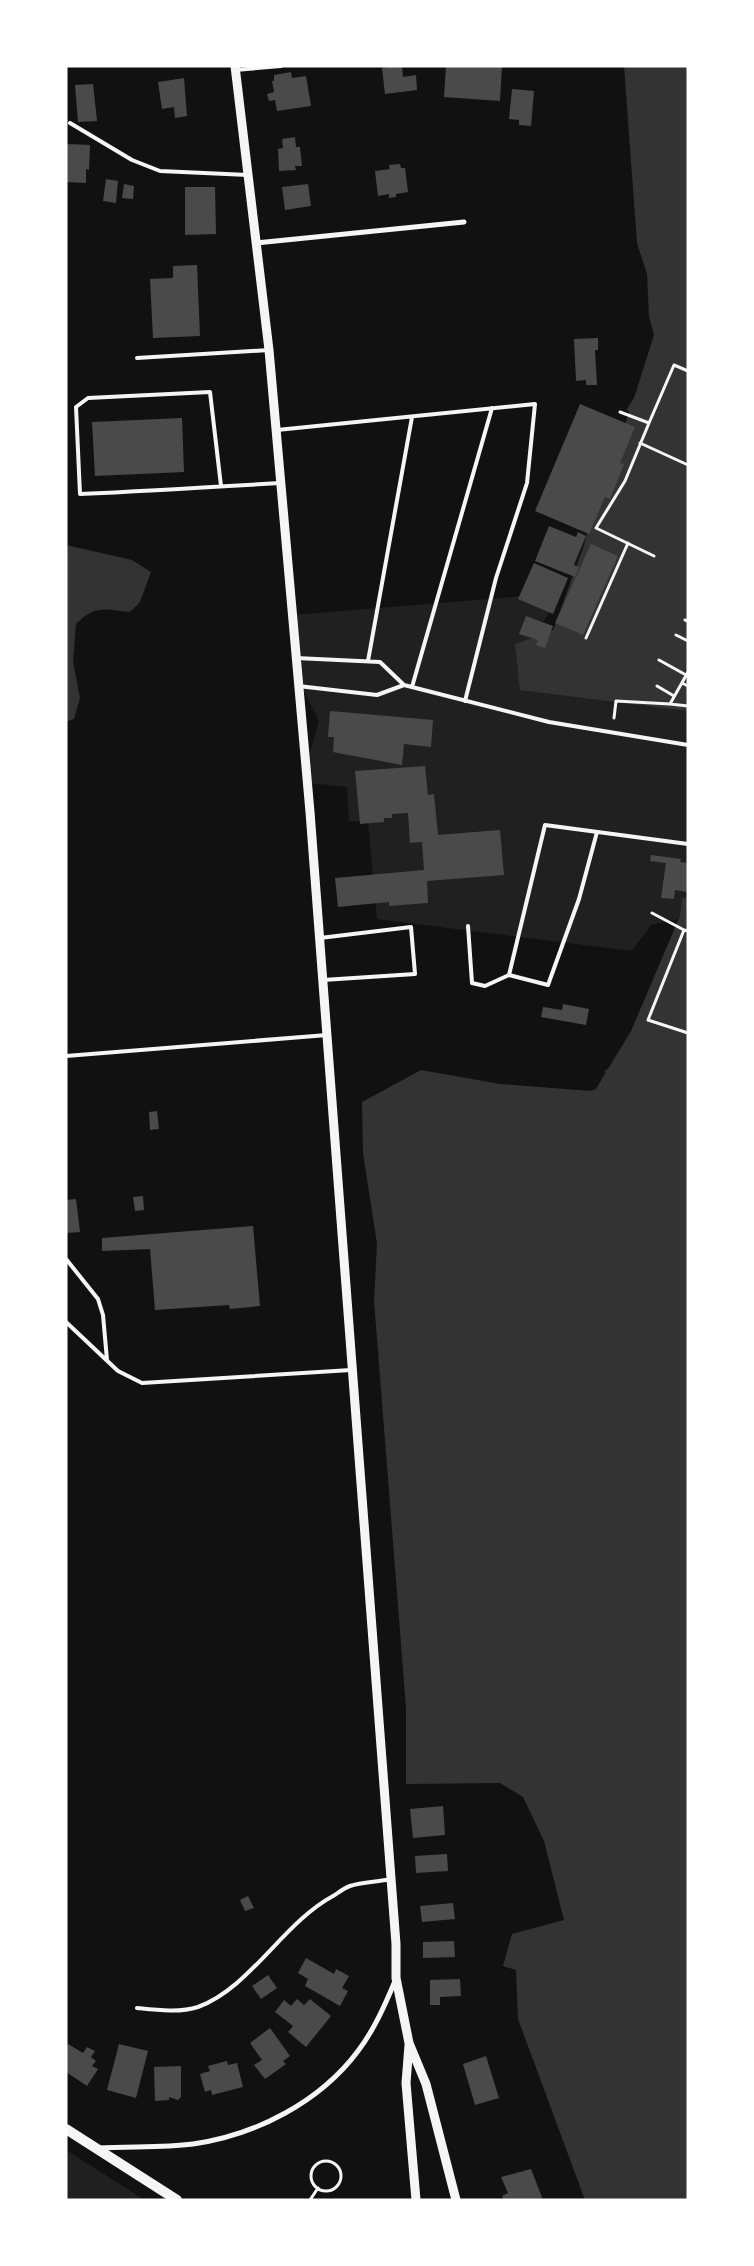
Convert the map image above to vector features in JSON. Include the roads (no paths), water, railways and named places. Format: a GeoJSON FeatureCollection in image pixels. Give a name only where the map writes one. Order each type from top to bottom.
{"type":"FeatureCollection","features":[{"type":"Feature","properties":{"kind":"main road"},"geometry":{"type":"LineString","coordinates":[[66,2129],[177,2200]]}},
{"type":"Feature","properties":{"kind":"street"},"geometry":{"type":"LineString","coordinates":[[235,68],[269,350],[296,658],[353,1370],[391,1879],[396,1978],[409,2043],[426,2084],[456,2200]]}},
{"type":"Feature","properties":{"kind":"street"},"geometry":{"type":"LineString","coordinates":[[256,243],[464,222]]}},
{"type":"Feature","properties":{"kind":"street"},"geometry":{"type":"LineString","coordinates":[[95,2148],[193,2144],[251,2129],[292,2109],[326,2084],[358,2051],[386,2003],[396,1978]]}},
{"type":"Feature","properties":{"kind":"street"},"geometry":{"type":"LineString","coordinates":[[409,2043],[406,2083],[416,2200]]}},
{"type":"Feature","properties":{"kind":"lane"},"geometry":{"type":"LineString","coordinates":[[235,68],[281,66]]}},
{"type":"Feature","properties":{"kind":"lane"},"geometry":{"type":"LineString","coordinates":[[70,123],[132,160],[160,171],[248,175]]}},
{"type":"Feature","properties":{"kind":"lane"},"geometry":{"type":"LineString","coordinates":[[137,358],[269,350]]}},
{"type":"Feature","properties":{"kind":"lane"},"geometry":{"type":"LineString","coordinates":[[220,486],[210,392],[88,398],[76,407],[80,494],[280,483]]}},
{"type":"Feature","properties":{"kind":"lane"},"geometry":{"type":"LineString","coordinates":[[276,430],[535,404],[527,483],[496,578],[465,701]]}},
{"type":"Feature","properties":{"kind":"lane"},"geometry":{"type":"LineString","coordinates":[[412,687],[492,408]]}},
{"type":"Feature","properties":{"kind":"lane"},"geometry":{"type":"LineString","coordinates":[[368,661],[412,417]]}},
{"type":"Feature","properties":{"kind":"lane"},"geometry":{"type":"LineString","coordinates":[[296,658],[380,662],[404,685],[561,724],[688,745]]}},
{"type":"Feature","properties":{"kind":"lane"},"geometry":{"type":"LineString","coordinates":[[298,686],[377,695],[404,685]]}},
{"type":"Feature","properties":{"kind":"lane"},"geometry":{"type":"LineString","coordinates":[[509,975],[545,825],[688,844]]}},
{"type":"Feature","properties":{"kind":"lane"},"geometry":{"type":"LineString","coordinates":[[468,926],[472,983],[485,986],[509,975],[548,985],[579,899],[597,832]]}},
{"type":"Feature","properties":{"kind":"lane"},"geometry":{"type":"LineString","coordinates":[[319,938],[411,927],[415,974],[323,980]]}},
{"type":"Feature","properties":{"kind":"lane"},"geometry":{"type":"LineString","coordinates":[[66,1056],[327,1035]]}},
{"type":"Feature","properties":{"kind":"lane"},"geometry":{"type":"LineString","coordinates":[[66,1259],[98,1298],[103,1315],[106,1360]]}},
{"type":"Feature","properties":{"kind":"lane"},"geometry":{"type":"LineString","coordinates":[[66,1322],[118,1371],[142,1383],[353,1370]]}},
{"type":"Feature","properties":{"kind":"lane"},"geometry":{"type":"LineString","coordinates":[[137,2008],[163,2010],[197,2007],[219,1996],[244,1976],[300,1918],[324,1901],[350,1886],[391,1879]]}}]}
